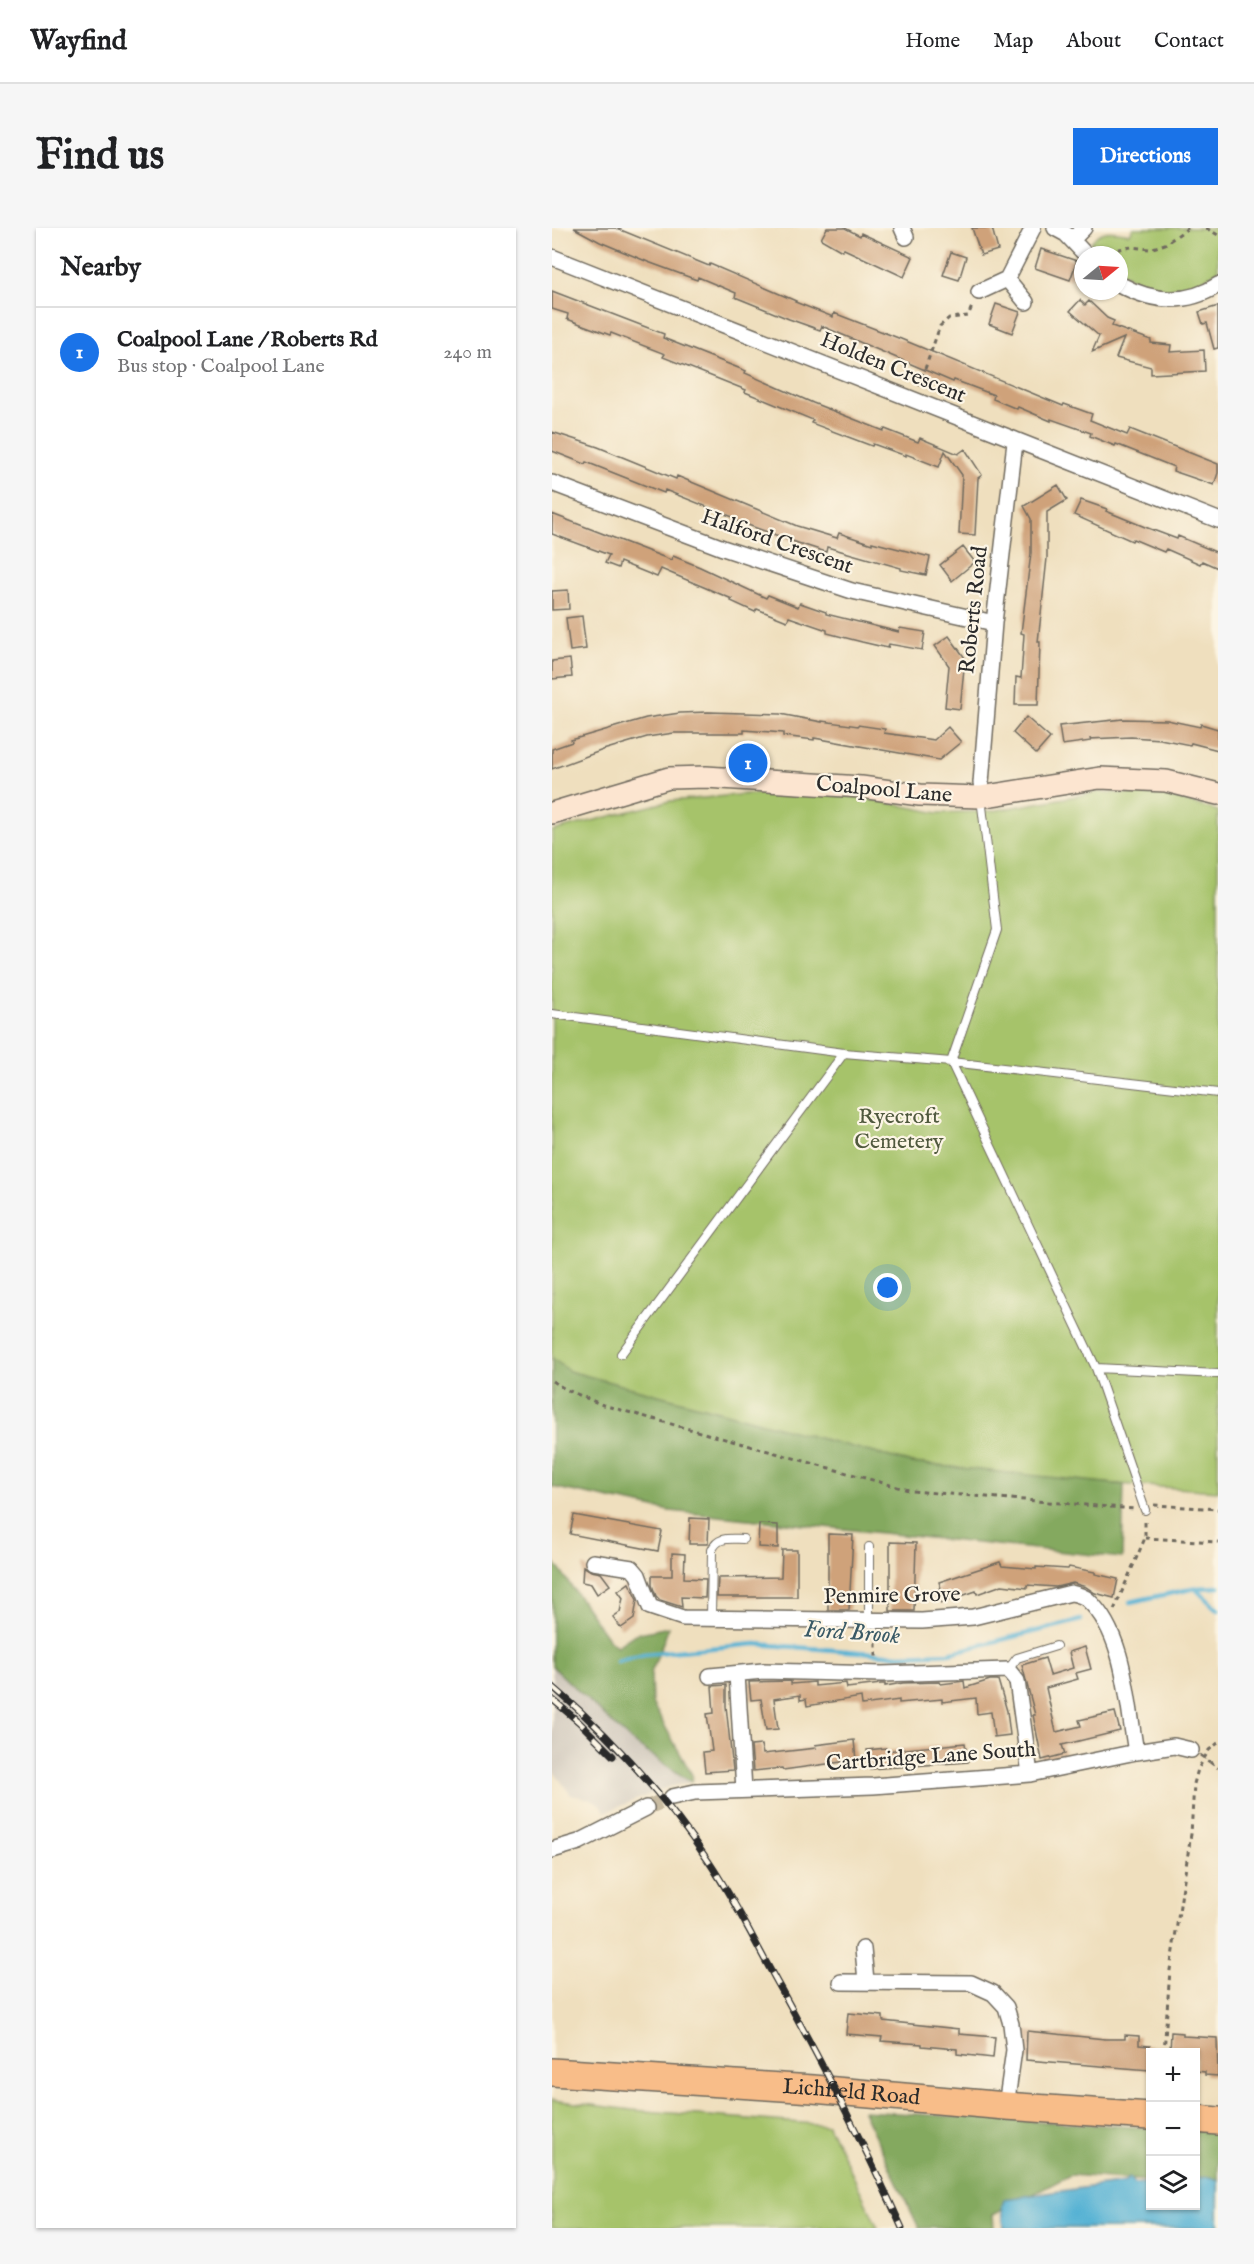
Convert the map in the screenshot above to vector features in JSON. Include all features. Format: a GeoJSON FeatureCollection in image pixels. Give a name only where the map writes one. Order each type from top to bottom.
{"type":"FeatureCollection","features":[{"type":"Feature","properties":{"kind":"highway","name":"Lichfield Road"},"geometry":{"type":"LineString","coordinates":[[552,2072],[848,2091],[1006,2106],[1146,2116]]}},
{"type":"Feature","properties":{"kind":"highway"},"geometry":{"type":"LineString","coordinates":[[1200,2119],[1218,2121]]}},
{"type":"Feature","properties":{"kind":"street"},"geometry":{"type":"LineString","coordinates":[[979,292],[1007,279],[1033,228]]}},
{"type":"Feature","properties":{"kind":"street"},"geometry":{"type":"LineString","coordinates":[[1055,228],[1078,246]]}},
{"type":"Feature","properties":{"kind":"street"},"geometry":{"type":"LineString","coordinates":[[1072,240],[1084,228]]}},
{"type":"Feature","properties":{"kind":"street","name":"Holden Crescent"},"geometry":{"type":"LineString","coordinates":[[553,257],[1015,442],[1218,520]]}},
{"type":"Feature","properties":{"kind":"street"},"geometry":{"type":"LineString","coordinates":[[1007,279],[1026,302]]}},
{"type":"Feature","properties":{"kind":"street"},"geometry":{"type":"LineString","coordinates":[[1128,289],[1138,294],[1164,300],[1187,297],[1218,285]]}},
{"type":"Feature","properties":{"kind":"street","name":"Roberts Road"},"geometry":{"type":"LineString","coordinates":[[980,790],[994,623],[1015,442]]}},
{"type":"Feature","properties":{"kind":"street","name":"Halford Crescent"},"geometry":{"type":"LineString","coordinates":[[552,483],[723,548],[852,591],[994,623]]}},
{"type":"Feature","properties":{"kind":"street","name":"Coalpool Lane"},"geometry":{"type":"LineString","coordinates":[[552,813],[669,778],[706,777],[861,787],[920,795],[1100,778],[1166,781],[1218,794]]}},
{"type":"Feature","properties":{"kind":"street","name":"Penmire Grove"},"geometry":{"type":"LineString","coordinates":[[593,1562],[633,1568],[650,1607],[683,1618],[872,1625],[973,1617],[1071,1593],[1086,1598],[1108,1624],[1122,1669],[1136,1752]]}},
{"type":"Feature","properties":{"kind":"street"},"geometry":{"type":"LineString","coordinates":[[710,1676],[763,1671],[882,1674],[1008,1670],[1017,1681],[1030,1774]]}},
{"type":"Feature","properties":{"kind":"street"},"geometry":{"type":"LineString","coordinates":[[737,1674],[744,1790]]}},
{"type":"Feature","properties":{"kind":"street","name":"Cartbridge Lane South"},"geometry":{"type":"LineString","coordinates":[[672,1797],[695,1791],[873,1786],[1030,1774],[1174,1746],[1196,1753]]}},
{"type":"Feature","properties":{"kind":"street"},"geometry":{"type":"LineString","coordinates":[[552,1850],[579,1842],[646,1808]]}},
{"type":"Feature","properties":{"kind":"street"},"geometry":{"type":"LineString","coordinates":[[863,1949],[866,1981]]}},
{"type":"Feature","properties":{"kind":"street"},"geometry":{"type":"LineString","coordinates":[[841,1982],[971,1983],[993,1993],[1006,2007],[1011,2024],[1014,2050],[1006,2106]]}},
{"type":"Feature","properties":{"kind":"lane"},"geometry":{"type":"LineString","coordinates":[[980,790],[997,930],[951,1062],[1096,1368],[1145,1510]]}},
{"type":"Feature","properties":{"kind":"lane"},"geometry":{"type":"LineString","coordinates":[[552,1014],[844,1053],[951,1062],[1218,1093]]}},
{"type":"Feature","properties":{"kind":"lane"},"geometry":{"type":"LineString","coordinates":[[621,1354],[844,1053]]}},
{"type":"Feature","properties":{"kind":"lane"},"geometry":{"type":"LineString","coordinates":[[1096,1368],[1218,1374]]}},
{"type":"Feature","properties":{"kind":"lane"},"geometry":{"type":"LineString","coordinates":[[711,1618],[712,1550],[717,1541],[743,1539]]}},
{"type":"Feature","properties":{"kind":"lane"},"geometry":{"type":"LineString","coordinates":[[869,1547],[872,1625]]}},
{"type":"Feature","properties":{"kind":"lane"},"geometry":{"type":"LineString","coordinates":[[1008,1670],[1017,1658],[1056,1646]]}},
{"type":"Feature","properties":{"kind":"path"},"geometry":{"type":"LineString","coordinates":[[1128,247],[1150,249],[1165,244],[1188,228]]}},
{"type":"Feature","properties":{"kind":"path"},"geometry":{"type":"LineString","coordinates":[[1206,228],[1218,235]]}},
{"type":"Feature","properties":{"kind":"path"},"geometry":{"type":"LineString","coordinates":[[914,400],[940,326],[949,318],[968,316],[979,292]]}},
{"type":"Feature","properties":{"kind":"path"},"geometry":{"type":"LineString","coordinates":[[552,1381],[603,1405],[912,1491],[1145,1510],[1154,1505],[1218,1509]]}},
{"type":"Feature","properties":{"kind":"path"},"geometry":{"type":"LineString","coordinates":[[1108,1624],[1145,1538],[1145,1510]]}},
{"type":"Feature","properties":{"kind":"path"},"geometry":{"type":"LineString","coordinates":[[1145,1538],[1218,1542]]}},
{"type":"Feature","properties":{"kind":"path"},"geometry":{"type":"LineString","coordinates":[[872,1625],[876,1664]]}},
{"type":"Feature","properties":{"kind":"path"},"geometry":{"type":"LineString","coordinates":[[1164,2048],[1170,1970],[1191,1834],[1194,1784],[1198,1768],[1209,1750],[1218,1743]]}},
{"type":"Feature","properties":{"kind":"path"},"geometry":{"type":"LineString","coordinates":[[1196,1753],[1218,1768]]}},
{"type":"Feature","properties":{"kind":"shaded area"},"geometry":{"type":"Polygon","coordinates":[[[552,1666],[692,1775],[691,1782],[668,1787],[605,1812],[600,1804],[591,1799],[571,1795],[552,1769],[552,1666]]]}},
{"type":"Feature","properties":{"kind":"green space"},"geometry":{"type":"Polygon","coordinates":[[[1133,228],[1218,228],[1218,271],[1196,284],[1168,289],[1144,286],[1128,276],[1128,246],[1093,246],[1091,242],[1103,233],[1130,234],[1133,228]]]}},
{"type":"Feature","properties":{"kind":"green space","name":"Ryecroft Cemetery"},"geometry":{"type":"Polygon","coordinates":[[[1099,792],[1165,795],[1218,811],[1218,1491],[1088,1482],[912,1463],[649,1393],[670,1511],[552,1487],[552,831],[670,801],[748,794],[813,793],[856,796],[938,813],[992,811],[1099,792]]]}},
{"type":"Feature","properties":{"kind":"green space"},"geometry":{"type":"Polygon","coordinates":[[[552,1358],[569,1371],[912,1463],[1124,1485],[1122,1558],[670,1511],[552,1487],[552,1358]]]}},
{"type":"Feature","properties":{"kind":"green space"},"geometry":{"type":"Polygon","coordinates":[[[552,1559],[610,1641],[617,1646],[635,1634],[669,1627],[651,1673],[652,1703],[692,1775],[691,1782],[631,1741],[552,1666],[552,1559]]]}},
{"type":"Feature","properties":{"kind":"green space"},"geometry":{"type":"Polygon","coordinates":[[[552,2100],[632,2110],[827,2125],[878,2228],[552,2228],[552,2100]]]}},
{"type":"Feature","properties":{"kind":"green space"},"geometry":{"type":"Polygon","coordinates":[[[863,2111],[1146,2128],[1146,2181],[1070,2175],[993,2215],[994,2228],[919,2228],[863,2111]]]}},
{"type":"Feature","properties":{"kind":"green space"},"geometry":{"type":"Polygon","coordinates":[[[1200,2130],[1218,2131],[1218,2228],[1200,2191],[1200,2130]]]}},
{"type":"Feature","properties":{"kind":"water"},"geometry":{"type":"Polygon","coordinates":[[[1129,2177],[1134,2184],[1146,2182],[1146,2210],[1200,2210],[1200,2178],[1210,2177],[1218,2180],[1218,2228],[1004,2228],[1002,2206],[1004,2199],[1125,2182],[1129,2177]]]}},
{"type":"Feature","properties":{"kind":"building"},"geometry":{"type":"Polygon","coordinates":[[[574,228],[616,228],[709,266],[710,264],[833,317],[834,313],[1063,406],[1064,404],[1092,414],[1090,420],[1127,435],[1130,429],[1218,464],[1214,485],[1173,471],[1174,467],[1116,444],[1115,446],[1090,436],[1091,433],[1051,419],[1051,421],[1018,407],[1017,409],[993,399],[994,395],[954,380],[953,382],[822,326],[820,330],[789,319],[735,297],[736,293],[698,277],[697,280],[648,262],[600,242],[574,228]]]}},
{"type":"Feature","properties":{"kind":"building"},"geometry":{"type":"Polygon","coordinates":[[[827,228],[845,228],[860,236],[861,233],[913,257],[904,277],[844,249],[842,251],[821,239],[827,228]]]}},
{"type":"Feature","properties":{"kind":"building"},"geometry":{"type":"Polygon","coordinates":[[[972,228],[992,228],[998,250],[981,255],[972,228]]]}},
{"type":"Feature","properties":{"kind":"building"},"geometry":{"type":"Polygon","coordinates":[[[1041,249],[1074,260],[1070,280],[1035,268],[1041,249]]]}},
{"type":"Feature","properties":{"kind":"building"},"geometry":{"type":"Polygon","coordinates":[[[951,252],[966,257],[959,280],[943,275],[951,252]]]}},
{"type":"Feature","properties":{"kind":"building"},"geometry":{"type":"Polygon","coordinates":[[[552,291],[664,334],[663,338],[884,431],[885,429],[918,442],[920,438],[958,454],[965,449],[982,475],[978,478],[975,535],[959,534],[962,475],[945,451],[939,467],[906,454],[906,456],[873,444],[872,446],[811,423],[813,420],[745,392],[746,390],[663,357],[665,354],[567,319],[568,314],[552,309],[552,291]]]}},
{"type":"Feature","properties":{"kind":"building"},"geometry":{"type":"Polygon","coordinates":[[[1080,300],[1085,305],[1089,301],[1107,318],[1114,321],[1112,326],[1151,340],[1151,343],[1171,345],[1170,352],[1204,350],[1205,371],[1151,374],[1151,367],[1116,358],[1124,338],[1092,352],[1099,336],[1070,311],[1080,300]]]}},
{"type":"Feature","properties":{"kind":"building"},"geometry":{"type":"Polygon","coordinates":[[[996,304],[1020,312],[1012,333],[989,324],[996,304]]]}},
{"type":"Feature","properties":{"kind":"building"},"geometry":{"type":"Polygon","coordinates":[[[1218,306],[1218,348],[1214,349],[1207,323],[1203,324],[1199,312],[1218,306]]]}},
{"type":"Feature","properties":{"kind":"building"},"geometry":{"type":"Polygon","coordinates":[[[552,432],[598,447],[676,479],[677,476],[797,526],[837,538],[839,533],[872,544],[872,542],[930,557],[926,575],[901,570],[901,568],[827,547],[826,552],[798,543],[734,520],[735,518],[665,490],[664,493],[586,462],[585,464],[552,451],[552,432]]]}},
{"type":"Feature","properties":{"kind":"building"},"geometry":{"type":"Polygon","coordinates":[[[1058,485],[1067,500],[1047,512],[1047,558],[1038,642],[1040,642],[1038,705],[1015,705],[1016,677],[1021,678],[1024,634],[1021,633],[1031,553],[1031,519],[1024,506],[1058,485]]]}},
{"type":"Feature","properties":{"kind":"building"},"geometry":{"type":"Polygon","coordinates":[[[1081,500],[1107,509],[1106,511],[1145,527],[1177,539],[1178,536],[1218,553],[1218,568],[1202,561],[1200,564],[1166,549],[1164,552],[1133,539],[1132,541],[1074,515],[1081,500]]]}},
{"type":"Feature","properties":{"kind":"building"},"geometry":{"type":"Polygon","coordinates":[[[552,514],[671,560],[673,556],[766,598],[768,595],[798,607],[800,603],[826,612],[826,614],[899,632],[900,628],[925,632],[922,650],[889,644],[888,648],[827,633],[827,630],[789,617],[787,621],[757,609],[755,612],[731,601],[732,599],[661,569],[657,577],[620,562],[618,568],[605,563],[609,555],[552,534],[552,514]]]}},
{"type":"Feature","properties":{"kind":"building"},"geometry":{"type":"Polygon","coordinates":[[[963,547],[975,562],[952,581],[940,565],[963,547]]]}},
{"type":"Feature","properties":{"kind":"building"},"geometry":{"type":"Polygon","coordinates":[[[568,590],[569,609],[552,610],[552,591],[568,590]]]}},
{"type":"Feature","properties":{"kind":"building"},"geometry":{"type":"Polygon","coordinates":[[[582,616],[586,649],[570,651],[566,618],[582,616]]]}},
{"type":"Feature","properties":{"kind":"building"},"geometry":{"type":"Polygon","coordinates":[[[949,636],[965,658],[960,709],[945,707],[949,666],[935,646],[949,636]]]}},
{"type":"Feature","properties":{"kind":"building"},"geometry":{"type":"Polygon","coordinates":[[[570,659],[572,677],[552,679],[552,661],[570,659]]]}},
{"type":"Feature","properties":{"kind":"building"},"geometry":{"type":"Polygon","coordinates":[[[708,712],[780,714],[822,722],[885,729],[884,733],[934,740],[948,727],[961,742],[939,760],[814,738],[814,740],[783,736],[783,733],[744,730],[744,733],[674,733],[647,737],[552,769],[552,749],[572,742],[571,740],[646,718],[708,712]]]}},
{"type":"Feature","properties":{"kind":"building"},"geometry":{"type":"Polygon","coordinates":[[[1026,717],[1050,738],[1036,754],[1013,733],[1026,717]]]}},
{"type":"Feature","properties":{"kind":"building"},"geometry":{"type":"Polygon","coordinates":[[[1123,719],[1167,720],[1200,727],[1201,724],[1218,729],[1218,750],[1191,743],[1190,745],[1160,739],[1131,737],[1090,739],[1091,741],[1062,745],[1059,726],[1123,719]]]}},
{"type":"Feature","properties":{"kind":"building"},"geometry":{"type":"Polygon","coordinates":[[[574,1515],[662,1531],[658,1551],[570,1534],[574,1515]]]}},
{"type":"Feature","properties":{"kind":"building"},"geometry":{"type":"Polygon","coordinates":[[[690,1518],[709,1519],[708,1544],[689,1544],[690,1518]]]}},
{"type":"Feature","properties":{"kind":"building"},"geometry":{"type":"Polygon","coordinates":[[[759,1524],[778,1525],[778,1548],[758,1547],[759,1524]]]}},
{"type":"Feature","properties":{"kind":"building"},"geometry":{"type":"Polygon","coordinates":[[[828,1534],[853,1535],[849,1610],[828,1610],[828,1534]]]}},
{"type":"Feature","properties":{"kind":"building"},"geometry":{"type":"Polygon","coordinates":[[[890,1542],[916,1543],[914,1611],[890,1611],[890,1542]]]}},
{"type":"Feature","properties":{"kind":"building"},"geometry":{"type":"Polygon","coordinates":[[[782,1550],[797,1550],[797,1597],[717,1597],[718,1578],[781,1577],[782,1550]]]}},
{"type":"Feature","properties":{"kind":"building"},"geometry":{"type":"Polygon","coordinates":[[[672,1553],[685,1554],[684,1578],[706,1579],[705,1598],[681,1597],[682,1607],[660,1600],[656,1596],[652,1576],[672,1576],[672,1553]]]}},
{"type":"Feature","properties":{"kind":"building"},"geometry":{"type":"Polygon","coordinates":[[[1000,1562],[1002,1566],[1036,1569],[1036,1567],[1068,1569],[1069,1567],[1118,1579],[1114,1598],[1095,1593],[1073,1583],[1056,1587],[1027,1585],[1027,1588],[1002,1585],[941,1603],[937,1590],[941,1588],[939,1582],[1000,1562]]]}},
{"type":"Feature","properties":{"kind":"building"},"geometry":{"type":"Polygon","coordinates":[[[583,1566],[601,1573],[610,1585],[597,1594],[591,1584],[582,1582],[583,1566]]]}},
{"type":"Feature","properties":{"kind":"building"},"geometry":{"type":"Polygon","coordinates":[[[629,1583],[637,1600],[634,1619],[621,1628],[613,1617],[620,1612],[623,1598],[618,1591],[629,1583]]]}},
{"type":"Feature","properties":{"kind":"building"},"geometry":{"type":"Polygon","coordinates":[[[1085,1647],[1091,1669],[1076,1673],[1078,1679],[1046,1688],[1056,1732],[1081,1726],[1079,1720],[1115,1712],[1120,1731],[1062,1745],[1065,1754],[1042,1760],[1033,1715],[1035,1715],[1022,1665],[1045,1658],[1050,1675],[1073,1668],[1069,1652],[1085,1647]]]}},
{"type":"Feature","properties":{"kind":"building"},"geometry":{"type":"Polygon","coordinates":[[[990,1680],[998,1680],[1007,1711],[1010,1735],[994,1737],[991,1712],[977,1714],[976,1698],[942,1702],[942,1699],[899,1703],[899,1700],[862,1705],[861,1697],[807,1706],[806,1699],[800,1700],[800,1695],[774,1699],[778,1729],[766,1730],[761,1699],[751,1700],[749,1682],[791,1681],[791,1684],[815,1682],[815,1686],[846,1683],[847,1688],[881,1684],[885,1686],[940,1682],[941,1684],[964,1681],[965,1688],[990,1680]]]}},
{"type":"Feature","properties":{"kind":"building"},"geometry":{"type":"Polygon","coordinates":[[[726,1685],[733,1770],[705,1772],[703,1752],[712,1751],[707,1714],[714,1713],[712,1686],[726,1685]]]}},
{"type":"Feature","properties":{"kind":"building"},"geometry":{"type":"Polygon","coordinates":[[[854,1740],[856,1760],[783,1770],[782,1768],[753,1771],[751,1746],[761,1745],[763,1754],[816,1748],[815,1745],[854,1740]]]}},
{"type":"Feature","properties":{"kind":"building"},"geometry":{"type":"Polygon","coordinates":[[[965,1743],[968,1762],[870,1769],[867,1750],[886,1748],[886,1751],[965,1743]]]}},
{"type":"Feature","properties":{"kind":"building"},"geometry":{"type":"Polygon","coordinates":[[[848,2013],[883,2016],[883,2021],[959,2029],[959,2034],[995,2037],[993,2058],[957,2054],[957,2049],[881,2041],[882,2037],[846,2034],[848,2013]]]}},
{"type":"Feature","properties":{"kind":"building"},"geometry":{"type":"Polygon","coordinates":[[[1027,2031],[1105,2039],[1125,2039],[1125,2035],[1139,2036],[1139,2045],[1150,2046],[1146,2048],[1146,2070],[1026,2060],[1027,2031]]]}},
{"type":"Feature","properties":{"kind":"building"},"geometry":{"type":"Polygon","coordinates":[[[1171,2032],[1183,2033],[1183,2036],[1217,2038],[1218,2076],[1205,2075],[1205,2072],[1200,2071],[1200,2048],[1170,2048],[1171,2032]]]}},
{"type":"Feature","properties":{"kind":"waterway","name":"Ford Brook"},"geometry":{"type":"LineString","coordinates":[[1130,1602],[1196,1588],[1218,1587]]}},
{"type":"Feature","properties":{"kind":"waterway"},"geometry":{"type":"LineString","coordinates":[[1196,1589],[1218,1610]]}},
{"type":"Feature","properties":{"kind":"waterway","name":"Ford Brook"},"geometry":{"type":"LineString","coordinates":[[617,1661],[644,1654],[756,1644],[899,1655],[949,1653],[1081,1620]]}},
{"type":"Feature","properties":{"kind":"tunnel"},"geometry":{"type":"LineString","coordinates":[[646,1808],[672,1797]]}},
{"type":"Feature","properties":{"kind":"railway"},"geometry":{"type":"LineString","coordinates":[[552,1686],[596,1726],[656,1791],[719,1877],[828,2077],[902,2228]]}},
{"type":"Feature","properties":{"kind":"railway"},"geometry":{"type":"LineString","coordinates":[[552,1699],[613,1756]]}},
{"type":"Feature","properties":{"kind":"place","name":"Coalpool Lane / Roberts Rd"},"geometry":{"type":"Point","coordinates":[748,763]}}]}
